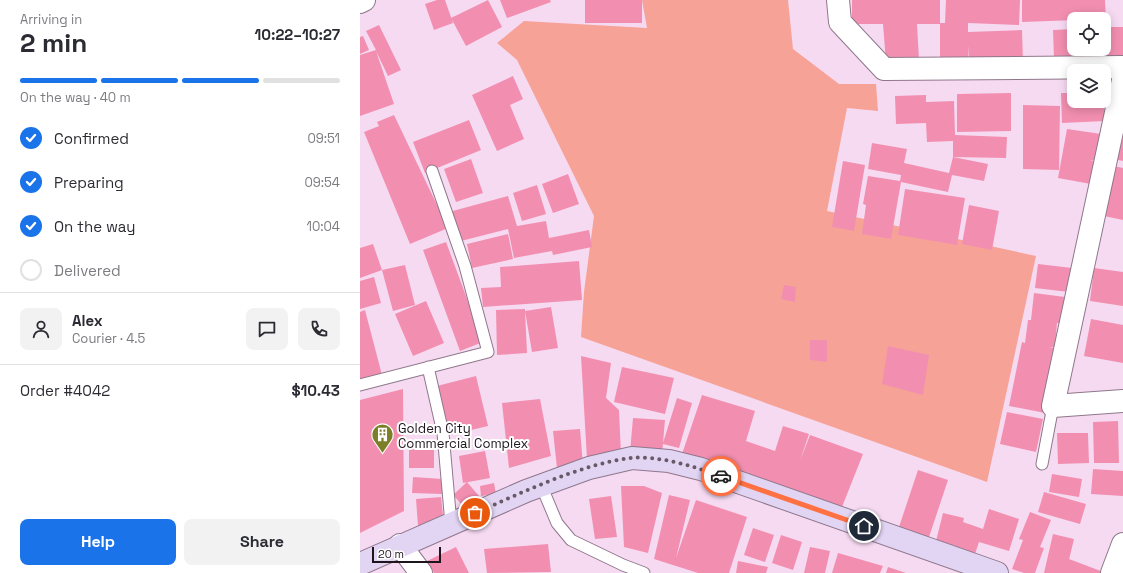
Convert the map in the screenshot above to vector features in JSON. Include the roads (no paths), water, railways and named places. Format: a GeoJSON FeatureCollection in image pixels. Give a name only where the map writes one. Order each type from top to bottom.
{"type":"FeatureCollection","features":[{"type":"Feature","properties":{"kind":"street"},"geometry":{"type":"LineString","coordinates":[[360,2],[364,0]]}},
{"type":"Feature","properties":{"kind":"street"},"geometry":{"type":"LineString","coordinates":[[838,0],[840,22],[884,69],[1123,67]]}},
{"type":"Feature","properties":{"kind":"street"},"geometry":{"type":"LineString","coordinates":[[1123,80],[1053,406],[1123,401]]}},
{"type":"Feature","properties":{"kind":"street"},"geometry":{"type":"LineString","coordinates":[[360,564],[541,485],[589,468],[632,458],[669,461],[700,469],[997,573]]}},
{"type":"Feature","properties":{"kind":"street"},"geometry":{"type":"LineString","coordinates":[[1112,573],[1123,544]]}},
{"type":"Feature","properties":{"kind":"street"},"geometry":{"type":"LineString","coordinates":[[400,546],[421,573]]}},
{"type":"Feature","properties":{"kind":"lane"},"geometry":{"type":"LineString","coordinates":[[360,384],[488,352],[464,266],[432,171]]}},
{"type":"Feature","properties":{"kind":"lane"},"geometry":{"type":"LineString","coordinates":[[428,367],[443,433],[451,524]]}},
{"type":"Feature","properties":{"kind":"lane"},"geometry":{"type":"LineString","coordinates":[[1042,464],[1053,406]]}},
{"type":"Feature","properties":{"kind":"lane"},"geometry":{"type":"LineString","coordinates":[[541,485],[557,523],[570,540],[623,565],[644,573]]}},
{"type":"Feature","properties":{"kind":"place","name":"Golden City Commercial Complex"},"geometry":{"type":"Point","coordinates":[382,454]}}]}
